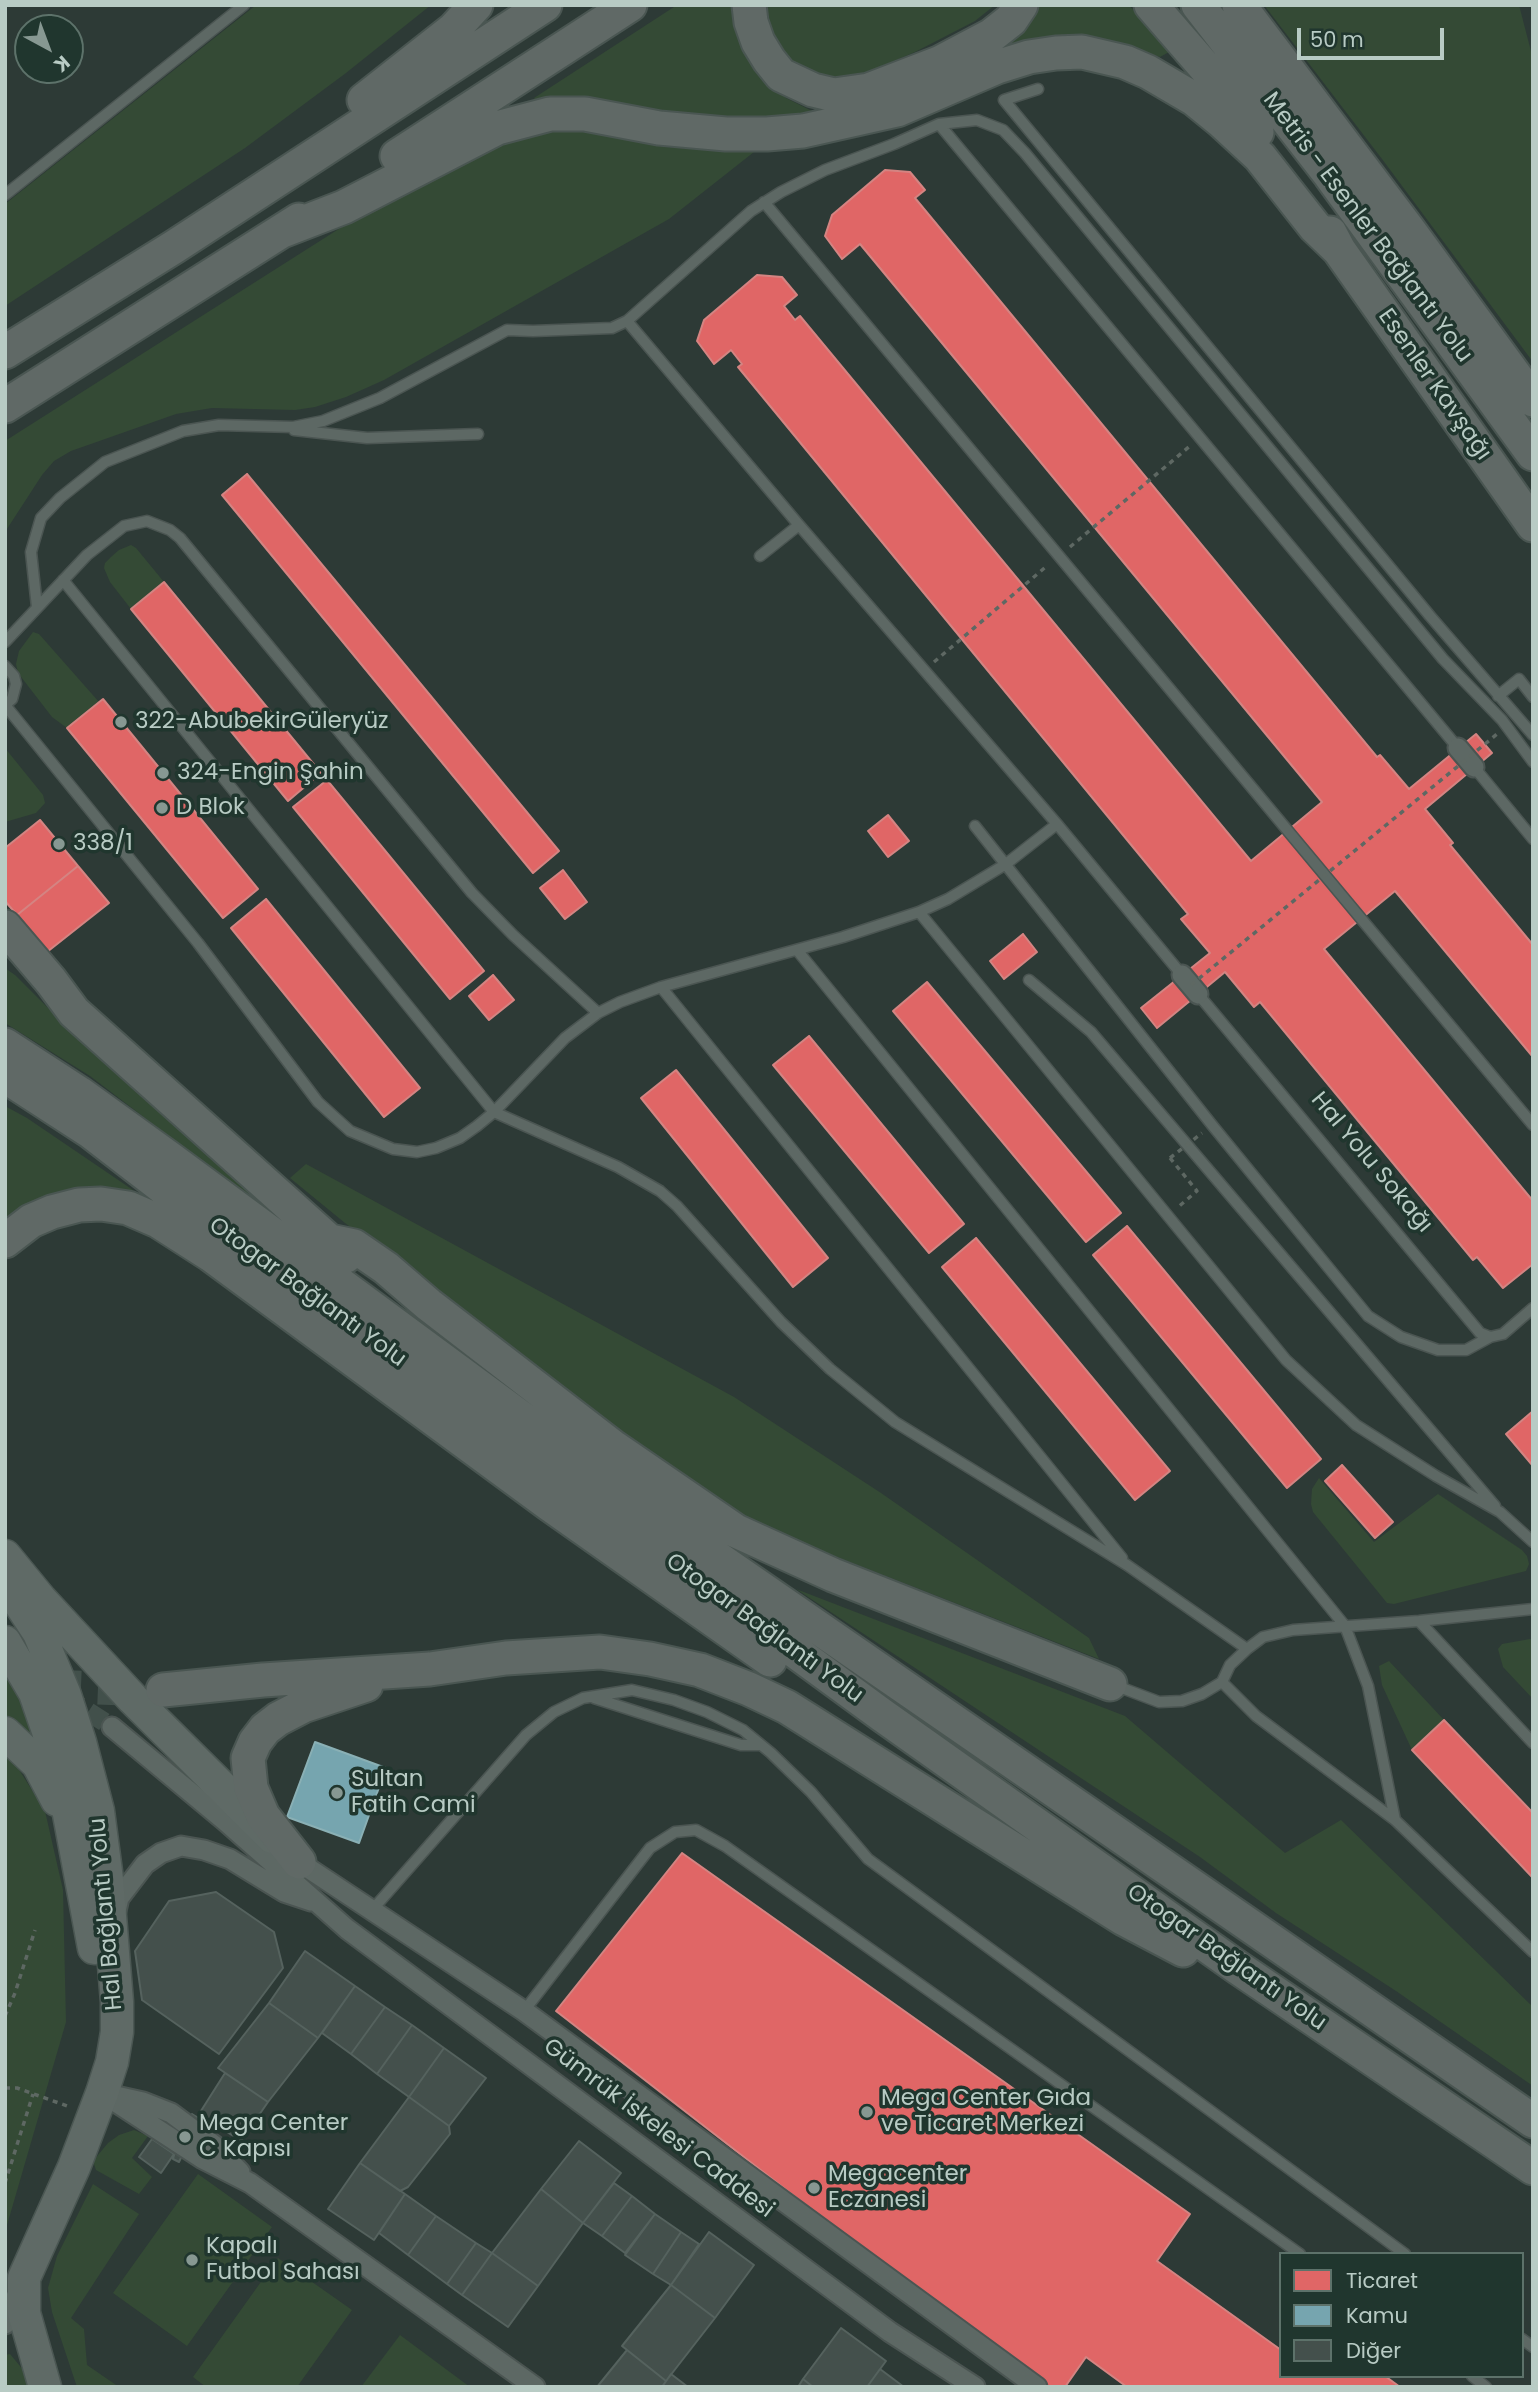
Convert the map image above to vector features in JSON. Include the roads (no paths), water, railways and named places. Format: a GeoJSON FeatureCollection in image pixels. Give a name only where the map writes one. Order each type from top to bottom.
{"type":"FeatureCollection","features":[{"type":"Feature","properties":{"kind":"highway"},"geometry":{"type":"LineString","coordinates":[[174,247],[421,57],[454,29],[476,5]]}},
{"type":"Feature","properties":{"kind":"highway"},"geometry":{"type":"LineString","coordinates":[[5,352],[174,247],[545,5]]}},
{"type":"Feature","properties":{"kind":"highway"},"geometry":{"type":"LineString","coordinates":[[5,405],[630,5]]}},
{"type":"Feature","properties":{"kind":"highway"},"geometry":{"type":"LineString","coordinates":[[749,5],[758,42],[781,75],[813,90],[834,95],[869,90],[939,63],[992,35],[1011,20],[1021,5]]}},
{"type":"Feature","properties":{"kind":"highway"},"geometry":{"type":"LineString","coordinates":[[1151,5],[1272,151],[1326,226],[1339,250]]}},
{"type":"Feature","properties":{"kind":"highway","name":"Metris - Esenler Bağlantı Yolu"},"geometry":{"type":"LineString","coordinates":[[1198,5],[1330,175],[1533,454]]}},
{"type":"Feature","properties":{"kind":"highway","name":"Metris - Esenler Bağlantı Yolu"},"geometry":{"type":"LineString","coordinates":[[1239,5],[1533,400]]}},
{"type":"Feature","properties":{"kind":"highway"},"geometry":{"type":"LineString","coordinates":[[282,230],[345,207],[497,128],[550,114],[584,114],[659,128],[700,132],[767,134],[803,131],[897,110],[997,67],[1029,57],[1082,52],[1125,62],[1194,99],[1260,157],[1315,227],[1339,250]]}},
{"type":"Feature","properties":{"kind":"highway","name":"Esenler Kavşağı"},"geometry":{"type":"LineString","coordinates":[[1339,250],[1532,524]]}},
{"type":"Feature","properties":{"kind":"highway"},"geometry":{"type":"LineString","coordinates":[[5,927],[74,1013]]}},
{"type":"Feature","properties":{"kind":"highway"},"geometry":{"type":"LineString","coordinates":[[5,961],[74,1013],[330,1241],[590,1452],[609,1471],[626,1495]]}},
{"type":"Feature","properties":{"kind":"highway","name":"Otogar Bağlantı Yolu"},"geometry":{"type":"LineString","coordinates":[[5,1045],[79,1093],[158,1150],[626,1495],[1533,2121]]}},
{"type":"Feature","properties":{"kind":"highway","name":"Otogar Bağlantı Yolu"},"geometry":{"type":"LineString","coordinates":[[5,1076],[91,1132],[196,1213],[1062,1843],[1237,1967],[1533,2168]]}},
{"type":"Feature","properties":{"kind":"highway"},"geometry":{"type":"LineString","coordinates":[[5,1241],[31,1221],[79,1205],[101,1204],[128,1209],[158,1222],[211,1255],[549,1504],[803,1684],[1003,1816],[1062,1843]]}},
{"type":"Feature","properties":{"kind":"highway"},"geometry":{"type":"LineString","coordinates":[[330,1241],[354,1246],[386,1268],[439,1313],[612,1446],[736,1531],[833,1575],[928,1610],[1110,1684]]}},
{"type":"Feature","properties":{"kind":"highway"},"geometry":{"type":"LineString","coordinates":[[163,1690],[430,1669],[506,1658],[600,1652],[700,1670],[786,1707],[1124,1919],[1192,1954],[1237,1967]]}},
{"type":"Feature","properties":{"kind":"highway"},"geometry":{"type":"LineString","coordinates":[[299,1862],[263,1816],[251,1788],[248,1758],[255,1742],[278,1718],[303,1706],[362,1685],[430,1669]]}},
{"type":"Feature","properties":{"kind":"main road"},"geometry":{"type":"LineString","coordinates":[[5,1556],[41,1600],[133,1699],[255,1822],[299,1862]]}},
{"type":"Feature","properties":{"kind":"main road","name":"Hal Bağlantı Yolu"},"geometry":{"type":"LineString","coordinates":[[5,1581],[39,1633],[65,1695],[98,1811],[111,1927],[117,2032],[98,2104]]}},
{"type":"Feature","properties":{"kind":"main road","name":"Hal Bağlantı Yolu"},"geometry":{"type":"LineString","coordinates":[[5,1642],[35,1693],[44,1716],[60,1766],[73,1829],[96,1966],[98,2104]]}},
{"type":"Feature","properties":{"kind":"main road"},"geometry":{"type":"LineString","coordinates":[[5,1733],[38,1764],[73,1829]]}},
{"type":"Feature","properties":{"kind":"main road"},"geometry":{"type":"LineString","coordinates":[[45,2387],[24,2313],[24,2278],[74,2167],[98,2104]]}},
{"type":"Feature","properties":{"kind":"main road"},"geometry":{"type":"LineString","coordinates":[[24,2278],[60,2387]]}},
{"type":"Feature","properties":{"kind":"street"},"geometry":{"type":"LineString","coordinates":[[1458,748],[1474,767]]}},
{"type":"Feature","properties":{"kind":"street","name":"Gümrük İskelesi Caddesi"},"geometry":{"type":"LineString","coordinates":[[113,1727],[348,1929],[890,2332],[975,2387]]}},
{"type":"Feature","properties":{"kind":"street"},"geometry":{"type":"LineString","coordinates":[[111,1927],[119,1898],[131,1879],[160,1853],[181,1846],[230,1859],[284,1892],[318,1903]]}},
{"type":"Feature","properties":{"kind":"street"},"geometry":{"type":"LineString","coordinates":[[299,1862],[524,2011],[1037,2387]]}},
{"type":"Feature","properties":{"kind":"street"},"geometry":{"type":"LineString","coordinates":[[98,2104],[250,2183],[534,2387]]}},
{"type":"Feature","properties":{"kind":"street"},"geometry":{"type":"LineString","coordinates":[[5,2324],[24,2278]]}},
{"type":"Feature","properties":{"kind":"lane"},"geometry":{"type":"LineString","coordinates":[[5,195],[244,5]]}},
{"type":"Feature","properties":{"kind":"lane"},"geometry":{"type":"LineString","coordinates":[[1038,89],[1004,100],[1430,616],[1533,735]]}},
{"type":"Feature","properties":{"kind":"lane"},"geometry":{"type":"LineString","coordinates":[[37,607],[31,552],[41,518],[78,482],[106,462],[183,431],[219,425],[293,427],[323,421],[380,398],[508,330],[612,328],[627,321],[764,202],[825,170],[939,124],[977,120],[1003,130],[1025,153],[1443,659],[1507,726],[1533,762]]}},
{"type":"Feature","properties":{"kind":"lane"},"geometry":{"type":"LineString","coordinates":[[939,124],[1458,748]]}},
{"type":"Feature","properties":{"kind":"lane"},"geometry":{"type":"LineString","coordinates":[[764,202],[1533,1125]]}},
{"type":"Feature","properties":{"kind":"lane","name":"Hal Yolu Sokağı"},"geometry":{"type":"LineString","coordinates":[[627,321],[1057,824],[1480,1333],[1490,1337]]}},
{"type":"Feature","properties":{"kind":"lane"},"geometry":{"type":"LineString","coordinates":[[262,426],[368,438],[478,434]]}},
{"type":"Feature","properties":{"kind":"lane"},"geometry":{"type":"LineString","coordinates":[[5,642],[107,537],[124,526],[147,521],[170,530],[180,538],[472,893],[513,935],[598,1013]]}},
{"type":"Feature","properties":{"kind":"lane"},"geometry":{"type":"LineString","coordinates":[[760,556],[799,525]]}},
{"type":"Feature","properties":{"kind":"lane"},"geometry":{"type":"LineString","coordinates":[[63,580],[494,1112],[618,1167],[660,1191],[677,1206],[781,1322],[830,1368],[895,1422],[1127,1565],[1247,1649]]}},
{"type":"Feature","properties":{"kind":"lane"},"geometry":{"type":"LineString","coordinates":[[5,666],[14,676],[16,684],[15,692],[6,705],[198,943],[318,1102],[350,1131],[393,1149],[417,1152],[436,1149],[460,1138],[494,1112],[565,1038],[598,1013],[630,997],[864,931],[919,912],[948,899],[1006,864],[1057,824]]}},
{"type":"Feature","properties":{"kind":"lane"},"geometry":{"type":"LineString","coordinates":[[1498,696],[1519,679],[1533,697]]}},
{"type":"Feature","properties":{"kind":"lane"},"geometry":{"type":"LineString","coordinates":[[1474,767],[1533,839]]}},
{"type":"Feature","properties":{"kind":"lane"},"geometry":{"type":"LineString","coordinates":[[975,826],[1212,1125],[1368,1316],[1401,1337],[1437,1350],[1466,1350],[1490,1337],[1503,1334],[1533,1308]]}},
{"type":"Feature","properties":{"kind":"lane"},"geometry":{"type":"LineString","coordinates":[[919,912],[1286,1360],[1356,1425],[1436,1476],[1500,1512]]}},
{"type":"Feature","properties":{"kind":"lane"},"geometry":{"type":"LineString","coordinates":[[797,950],[1345,1626],[1368,1686],[1395,1820]]}},
{"type":"Feature","properties":{"kind":"lane"},"geometry":{"type":"LineString","coordinates":[[1029,980],[1091,1032],[1500,1512],[1533,1542]]}},
{"type":"Feature","properties":{"kind":"lane"},"geometry":{"type":"LineString","coordinates":[[661,987],[1127,1565]]}},
{"type":"Feature","properties":{"kind":"lane"},"geometry":{"type":"LineString","coordinates":[[1110,1684],[1159,1702],[1182,1701],[1222,1682],[1230,1665],[1263,1637],[1293,1630],[1533,1609]]}},
{"type":"Feature","properties":{"kind":"lane"},"geometry":{"type":"LineString","coordinates":[[1419,1621],[1533,1743]]}},
{"type":"Feature","properties":{"kind":"lane"},"geometry":{"type":"LineString","coordinates":[[1222,1682],[1256,1716],[1395,1820],[1533,1952]]}},
{"type":"Feature","properties":{"kind":"lane"},"geometry":{"type":"LineString","coordinates":[[373,1909],[526,1735],[554,1712],[590,1696],[632,1690],[674,1700],[743,1730],[811,1792],[868,1859],[1402,2252]]}},
{"type":"Feature","properties":{"kind":"lane"},"geometry":{"type":"LineString","coordinates":[[590,1696],[741,1745],[761,1745]]}},
{"type":"Feature","properties":{"kind":"lane"},"geometry":{"type":"LineString","coordinates":[[524,2011],[650,1848],[676,1832],[696,1830],[725,1846],[1297,2252]]}},
{"type":"Feature","properties":{"kind":"tunnel"},"geometry":{"type":"LineString","coordinates":[[48,1686],[147,1690]]}},
{"type":"Feature","properties":{"kind":"tunnel"},"geometry":{"type":"LineString","coordinates":[[64,1696],[112,1727]]}},
{"type":"Feature","properties":{"kind":"place","name":"322-AbubekirGüleryüz"},"geometry":{"type":"Point","coordinates":[121,722]}},
{"type":"Feature","properties":{"kind":"place","name":"324-Engin Şahin"},"geometry":{"type":"Point","coordinates":[163,773]}},
{"type":"Feature","properties":{"kind":"place","name":"D Blok"},"geometry":{"type":"Point","coordinates":[162,808]}},
{"type":"Feature","properties":{"kind":"place","name":"338/1"},"geometry":{"type":"Point","coordinates":[59,844]}},
{"type":"Feature","properties":{"kind":"place","name":"Sultan Fatih Cami"},"geometry":{"type":"Point","coordinates":[337,1793]}},
{"type":"Feature","properties":{"kind":"place","name":"Mega Center Gıda ve Ticaret Merkezi"},"geometry":{"type":"Point","coordinates":[867,2112]}},
{"type":"Feature","properties":{"kind":"place","name":"Mega Center C Kapısı"},"geometry":{"type":"Point","coordinates":[185,2137]}},
{"type":"Feature","properties":{"kind":"place","name":"Megacenter Eczanesi"},"geometry":{"type":"Point","coordinates":[814,2188]}},
{"type":"Feature","properties":{"kind":"place","name":"Kapalı Futbol Sahası"},"geometry":{"type":"Point","coordinates":[192,2260]}}]}
